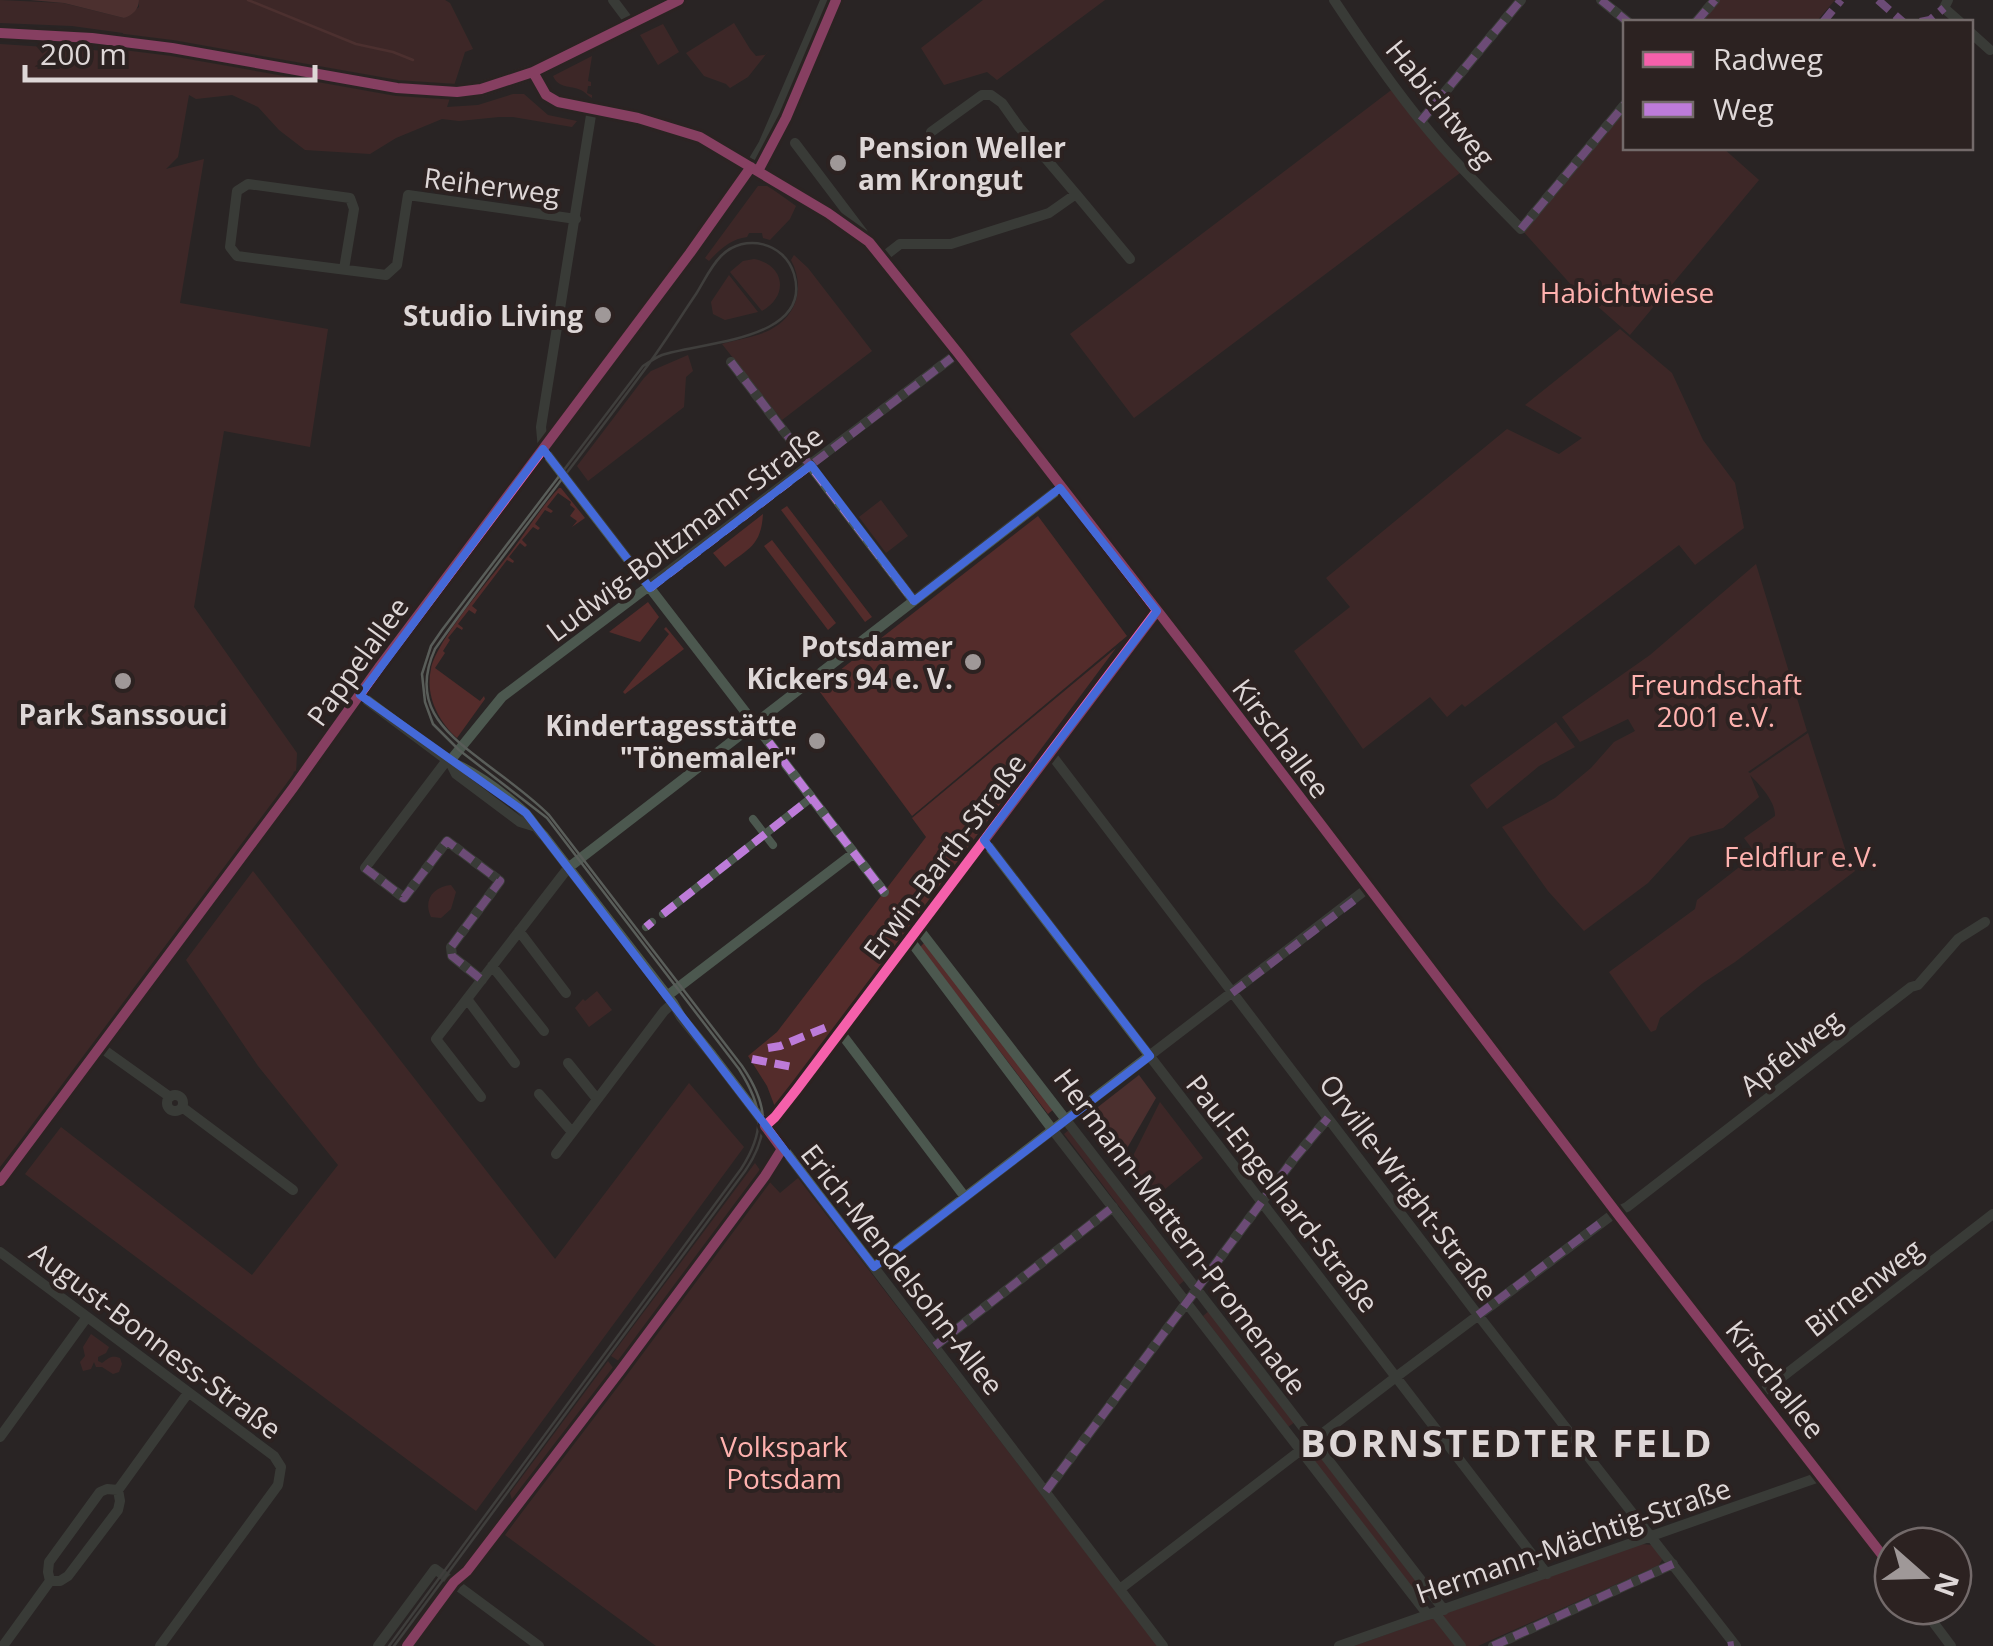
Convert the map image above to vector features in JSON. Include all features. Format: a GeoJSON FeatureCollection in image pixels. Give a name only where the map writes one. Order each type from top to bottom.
{"type":"FeatureCollection","features":[{"type":"Feature","properties":{"kind":"main road"},"geometry":{"type":"LineString","coordinates":[[0,33],[92,38],[172,48],[418,90],[457,92],[481,89],[532,72],[679,0]]}},
{"type":"Feature","properties":{"kind":"street"},"geometry":{"type":"LineString","coordinates":[[613,0],[631,24]]}},
{"type":"Feature","properties":{"kind":"street","name":"Pappelallee"},"geometry":{"type":"LineString","coordinates":[[0,1182],[751,168],[826,0]]}},
{"type":"Feature","properties":{"kind":"street","name":"Habichtweg"},"geometry":{"type":"LineString","coordinates":[[1334,0],[1421,121],[1521,229],[1623,107]]}},
{"type":"Feature","properties":{"kind":"street"},"geometry":{"type":"LineString","coordinates":[[1421,121],[1521,0]]}},
{"type":"Feature","properties":{"kind":"street"},"geometry":{"type":"LineString","coordinates":[[1601,0],[1626,20]]}},
{"type":"Feature","properties":{"kind":"street"},"geometry":{"type":"LineString","coordinates":[[1698,20],[1715,0]]}},
{"type":"Feature","properties":{"kind":"street"},"geometry":{"type":"LineString","coordinates":[[1948,0],[1944,8],[1958,20]]}},
{"type":"Feature","properties":{"kind":"street"},"geometry":{"type":"LineString","coordinates":[[1973,35],[1990,50]]}},
{"type":"Feature","properties":{"kind":"street","name":"Kirschallee"},"geometry":{"type":"LineString","coordinates":[[532,72],[551,100],[638,118],[700,138],[828,212],[869,242]]}},
{"type":"Feature","properties":{"kind":"street"},"geometry":{"type":"LineString","coordinates":[[932,132],[990,94],[1002,103],[1130,258]]}},
{"type":"Feature","properties":{"kind":"street","name":"Reiherweg"},"geometry":{"type":"LineString","coordinates":[[543,449],[541,426],[592,109]]}},
{"type":"Feature","properties":{"kind":"street","name":"Kirschallee"},"geometry":{"type":"LineString","coordinates":[[795,143],[1873,1543]]}},
{"type":"Feature","properties":{"kind":"street","name":"Reiherweg"},"geometry":{"type":"LineString","coordinates":[[344,269],[354,209],[350,198],[248,184],[237,191],[230,248],[237,256],[386,276],[396,265],[408,195],[576,218]]}},
{"type":"Feature","properties":{"kind":"street"},"geometry":{"type":"LineString","coordinates":[[882,258],[900,244],[951,244],[1049,213],[1076,194]]}},
{"type":"Feature","properties":{"kind":"street","name":"Ludwig-Boltzmann-Straße"},"geometry":{"type":"LineString","coordinates":[[482,980],[452,956],[451,947],[500,881],[446,842],[404,898],[365,868],[498,701],[958,354]]}},
{"type":"Feature","properties":{"kind":"street"},"geometry":{"type":"LineString","coordinates":[[732,362],[914,601]]}},
{"type":"Feature","properties":{"kind":"street"},"geometry":{"type":"LineString","coordinates":[[543,449],[884,892]]}},
{"type":"Feature","properties":{"kind":"street"},"geometry":{"type":"LineString","coordinates":[[480,1097],[436,1038],[568,868],[1060,488]]}},
{"type":"Feature","properties":{"kind":"street","name":"Erwin-Barth-Straße"},"geometry":{"type":"LineString","coordinates":[[765,1126],[1157,611]]}},
{"type":"Feature","properties":{"kind":"street","name":"Erich-Mendelsohn-Allee"},"geometry":{"type":"LineString","coordinates":[[360,694],[448,761],[463,766],[526,813],[1163,1646]]}},
{"type":"Feature","properties":{"kind":"street","name":"Orville-Wright-Straße"},"geometry":{"type":"LineString","coordinates":[[1050,753],[1733,1645]]}},
{"type":"Feature","properties":{"kind":"street"},"geometry":{"type":"LineString","coordinates":[[663,914],[812,798]]}},
{"type":"Feature","properties":{"kind":"street"},"geometry":{"type":"LineString","coordinates":[[753,819],[773,845]]}},
{"type":"Feature","properties":{"kind":"street","name":"Paul-Engelhard-Straße"},"geometry":{"type":"LineString","coordinates":[[984,840],[1547,1574]]}},
{"type":"Feature","properties":{"kind":"street"},"geometry":{"type":"LineString","coordinates":[[556,1154],[670,999],[854,853]]}},
{"type":"Feature","properties":{"kind":"street"},"geometry":{"type":"LineString","coordinates":[[874,1267],[1368,888]]}},
{"type":"Feature","properties":{"kind":"street","name":"Apfelweg"},"geometry":{"type":"LineString","coordinates":[[1120,1589],[1918,984],[1958,939],[1984,922]]}},
{"type":"Feature","properties":{"kind":"street","name":"Hermann-Mattern-Promenade"},"geometry":{"type":"LineString","coordinates":[[918,928],[1197,1288],[1435,1613]]}},
{"type":"Feature","properties":{"kind":"street"},"geometry":{"type":"LineString","coordinates":[[519,931],[566,992]]}},
{"type":"Feature","properties":{"kind":"street","name":"Hermann-Mattern-Promenade"},"geometry":{"type":"LineString","coordinates":[[910,939],[1301,1451],[1461,1646]]}},
{"type":"Feature","properties":{"kind":"street"},"geometry":{"type":"LineString","coordinates":[[492,966],[544,1031]]}},
{"type":"Feature","properties":{"kind":"street"},"geometry":{"type":"LineString","coordinates":[[467,999],[515,1063]]}},
{"type":"Feature","properties":{"kind":"street"},"geometry":{"type":"LineString","coordinates":[[840,1032],[965,1197]]}},
{"type":"Feature","properties":{"kind":"street"},"geometry":{"type":"LineString","coordinates":[[100,1047],[170,1097],[170,1108],[182,1107],[292,1190]]}},
{"type":"Feature","properties":{"kind":"street"},"geometry":{"type":"LineString","coordinates":[[568,1063],[597,1099]]}},
{"type":"Feature","properties":{"kind":"street"},"geometry":{"type":"LineString","coordinates":[[539,1094],[572,1132]]}},
{"type":"Feature","properties":{"kind":"street"},"geometry":{"type":"LineString","coordinates":[[1046,1491],[1328,1118]]}},
{"type":"Feature","properties":{"kind":"street"},"geometry":{"type":"LineString","coordinates":[[935,1346],[1112,1207]]}},
{"type":"Feature","properties":{"kind":"street","name":"Birnenweg"},"geometry":{"type":"LineString","coordinates":[[1759,1395],[1993,1214]]}},
{"type":"Feature","properties":{"kind":"street","name":"August-Bonness-Straße"},"geometry":{"type":"LineString","coordinates":[[0,1252],[274,1456],[282,1468],[278,1485],[160,1646]]}},
{"type":"Feature","properties":{"kind":"street"},"geometry":{"type":"LineString","coordinates":[[0,1437],[88,1317]]}},
{"type":"Feature","properties":{"kind":"street"},"geometry":{"type":"LineString","coordinates":[[2,1646],[50,1581],[68,1576],[118,1510],[118,1490],[188,1393]]}},
{"type":"Feature","properties":{"kind":"street","name":"Hermann-Mächtig-Straße"},"geometry":{"type":"LineString","coordinates":[[1338,1646],[1822,1476]]}},
{"type":"Feature","properties":{"kind":"street"},"geometry":{"type":"LineString","coordinates":[[50,1581],[49,1562],[100,1492],[118,1490]]}},
{"type":"Feature","properties":{"kind":"street"},"geometry":{"type":"LineString","coordinates":[[1492,1646],[1673,1564]]}},
{"type":"Feature","properties":{"kind":"street"},"geometry":{"type":"LineString","coordinates":[[378,1646],[435,1569],[539,1646]]}},
{"type":"Feature","properties":{"kind":"street"},"geometry":{"type":"LineString","coordinates":[[407,1646],[454,1582]]}},
{"type":"Feature","properties":{"kind":"highlighted area"},"geometry":{"type":"Polygon","coordinates":[[[543,449],[650,588],[811,465],[914,601],[1060,488],[1157,611],[984,840],[1150,1056],[874,1267],[526,813],[360,695],[543,449]]]}},
{"type":"Feature","properties":{"kind":"green space","name":"Park Sanssouci"},"geometry":{"type":"Polygon","coordinates":[[[0,0],[63,3],[124,18],[139,7],[139,0],[445,0],[473,49],[465,52],[447,107],[478,105],[524,94],[548,115],[577,121],[572,127],[513,117],[442,119],[396,138],[370,154],[305,150],[258,107],[232,95],[196,99],[189,95],[178,157],[166,169],[204,159],[180,303],[328,329],[310,447],[224,431],[194,607],[297,753],[296,773],[130,993],[135,999],[0,1167],[0,44],[121,52],[123,33],[0,23],[0,0]]]}},
{"type":"Feature","properties":{"kind":"green space"},"geometry":{"type":"Polygon","coordinates":[[[983,0],[1105,0],[997,80],[987,72],[944,85],[921,48],[983,0]]]}},
{"type":"Feature","properties":{"kind":"green space"},"geometry":{"type":"Polygon","coordinates":[[[1715,0],[1835,0],[1818,20],[1698,20],[1715,0]]]}},
{"type":"Feature","properties":{"kind":"green space"},"geometry":{"type":"Polygon","coordinates":[[[734,23],[756,56],[765,55],[770,49],[748,77],[730,88],[704,76],[686,53],[734,23]]]}},
{"type":"Feature","properties":{"kind":"green space"},"geometry":{"type":"Polygon","coordinates":[[[663,24],[679,52],[658,65],[640,35],[663,24]]]}},
{"type":"Feature","properties":{"kind":"green space"},"geometry":{"type":"Polygon","coordinates":[[[592,56],[588,81],[591,86],[587,93],[592,98],[555,80],[553,76],[592,56]]]}},
{"type":"Feature","properties":{"kind":"green space"},"geometry":{"type":"Polygon","coordinates":[[[1394,88],[1464,170],[1134,418],[1070,334],[1394,88]]]}},
{"type":"Feature","properties":{"kind":"green space","name":"Habichtwiese"},"geometry":{"type":"Polygon","coordinates":[[[1623,105],[1623,150],[1725,150],[1759,180],[1630,335],[1586,296],[1583,298],[1521,229],[1623,105]]]}},
{"type":"Feature","properties":{"kind":"green space"},"geometry":{"type":"Polygon","coordinates":[[[758,186],[768,186],[796,206],[790,219],[770,240],[763,238],[762,233],[749,233],[726,245],[709,261],[705,258],[758,186]]]}},
{"type":"Feature","properties":{"kind":"green space"},"geometry":{"type":"Polygon","coordinates":[[[794,255],[872,351],[782,420],[722,344],[765,332],[787,317],[798,290],[791,260],[794,255]]]}},
{"type":"Feature","properties":{"kind":"green space"},"geometry":{"type":"Polygon","coordinates":[[[754,259],[772,268],[780,282],[776,297],[762,311],[730,272],[743,261],[754,259]]]}},
{"type":"Feature","properties":{"kind":"green space"},"geometry":{"type":"Polygon","coordinates":[[[729,275],[758,312],[725,320],[713,314],[711,302],[729,275]]]}},
{"type":"Feature","properties":{"kind":"green space"},"geometry":{"type":"Polygon","coordinates":[[[1620,329],[1672,373],[1703,440],[1735,483],[1744,528],[1695,565],[1679,545],[1465,707],[1462,704],[1447,717],[1430,697],[1363,749],[1294,651],[1350,607],[1326,578],[1507,429],[1559,454],[1582,438],[1525,405],[1620,329]]]}},
{"type":"Feature","properties":{"kind":"green space"},"geometry":{"type":"Polygon","coordinates":[[[688,355],[693,371],[686,377],[684,407],[588,481],[577,466],[644,378],[688,355]]]}},
{"type":"Feature","properties":{"kind":"green space"},"geometry":{"type":"Polygon","coordinates":[[[559,488],[585,518],[572,527],[577,521],[570,516],[575,509],[558,493],[547,507],[553,511],[545,510],[535,524],[540,528],[533,527],[522,540],[527,545],[520,543],[509,557],[513,563],[507,560],[472,606],[477,610],[475,614],[469,610],[458,624],[462,630],[457,627],[448,638],[445,653],[435,668],[480,701],[484,696],[485,699],[457,738],[439,716],[432,698],[430,679],[435,656],[466,608],[559,488]]]}},
{"type":"Feature","properties":{"kind":"green space"},"geometry":{"type":"Polygon","coordinates":[[[881,500],[908,536],[886,553],[859,517],[881,500]]]}},
{"type":"Feature","properties":{"kind":"green space"},"geometry":{"type":"Polygon","coordinates":[[[787,506],[872,617],[865,622],[781,510],[787,506]]]}},
{"type":"Feature","properties":{"kind":"green space"},"geometry":{"type":"Polygon","coordinates":[[[763,514],[756,540],[725,567],[713,553],[763,514]]]}},
{"type":"Feature","properties":{"kind":"green space","name":"Potsdamer Kickers 94 e. V."},"geometry":{"type":"Polygon","coordinates":[[[1038,516],[1127,636],[912,816],[817,688],[1038,516]]]}},
{"type":"Feature","properties":{"kind":"green space"},"geometry":{"type":"Polygon","coordinates":[[[772,540],[836,623],[828,630],[764,546],[772,540]]]}},
{"type":"Feature","properties":{"kind":"green space","name":"Freundschaft 2001 e.V."},"geometry":{"type":"Polygon","coordinates":[[[1756,564],[1807,731],[1748,772],[1808,733],[1855,871],[1703,983],[1660,1018],[1656,1030],[1651,1032],[1609,972],[1695,909],[1697,900],[1756,854],[1744,838],[1775,816],[1767,794],[1750,775],[1759,797],[1723,828],[1690,837],[1648,883],[1584,931],[1548,891],[1502,827],[1555,798],[1591,768],[1614,742],[1635,731],[1628,719],[1580,742],[1562,717],[1650,655],[1756,564]]]}},
{"type":"Feature","properties":{"kind":"green space"},"geometry":{"type":"Polygon","coordinates":[[[648,602],[659,617],[640,642],[609,632],[648,602]]]}},
{"type":"Feature","properties":{"kind":"green space"},"geometry":{"type":"Polygon","coordinates":[[[666,627],[684,649],[625,694],[669,634],[666,627]]]}},
{"type":"Feature","properties":{"kind":"green space"},"geometry":{"type":"Polygon","coordinates":[[[1116,648],[775,1107],[748,1056],[777,1032],[926,837],[912,818],[1116,648]]]}},
{"type":"Feature","properties":{"kind":"green space"},"geometry":{"type":"Polygon","coordinates":[[[1556,722],[1575,747],[1539,766],[1487,809],[1470,785],[1556,722]]]}},
{"type":"Feature","properties":{"kind":"green space"},"geometry":{"type":"Polygon","coordinates":[[[253,871],[555,1259],[689,1083],[744,1147],[476,1511],[25,1174],[61,1127],[252,1275],[338,1165],[258,1066],[186,960],[253,871]]]}},
{"type":"Feature","properties":{"kind":"green space"},"geometry":{"type":"Polygon","coordinates":[[[451,885],[456,892],[451,909],[441,918],[431,917],[431,895],[451,885]]]}},
{"type":"Feature","properties":{"kind":"green space"},"geometry":{"type":"Polygon","coordinates":[[[926,941],[1055,1108],[1048,1114],[920,947],[926,941]]]}},
{"type":"Feature","properties":{"kind":"green space"},"geometry":{"type":"Polygon","coordinates":[[[597,991],[612,1010],[589,1027],[575,1008],[597,991]]]}},
{"type":"Feature","properties":{"kind":"green space"},"geometry":{"type":"Polygon","coordinates":[[[1160,1102],[1203,1158],[1153,1199],[1128,1166],[1160,1102]]]}},
{"type":"Feature","properties":{"kind":"green space"},"geometry":{"type":"Polygon","coordinates":[[[1070,1129],[1185,1280],[1179,1285],[1064,1134],[1070,1129]]]}},
{"type":"Feature","properties":{"kind":"green space"},"geometry":{"type":"Polygon","coordinates":[[[755,1163],[762,1173],[637,1343],[622,1363],[611,1356],[755,1163]]]}},
{"type":"Feature","properties":{"kind":"green space","name":"Volkspark Potsdam"},"geometry":{"type":"Polygon","coordinates":[[[766,1178],[780,1193],[798,1178],[1158,1646],[656,1646],[505,1535],[766,1178]]]}},
{"type":"Feature","properties":{"kind":"green space"},"geometry":{"type":"Polygon","coordinates":[[[1210,1310],[1295,1422],[1288,1427],[1203,1316],[1210,1310]]]}},
{"type":"Feature","properties":{"kind":"green space"},"geometry":{"type":"Polygon","coordinates":[[[91,1334],[109,1347],[98,1361],[120,1358],[119,1372],[113,1374],[96,1367],[94,1362],[91,1369],[83,1371],[83,1347],[91,1334]]]}},
{"type":"Feature","properties":{"kind":"green space"},"geometry":{"type":"Polygon","coordinates":[[[608,1361],[615,1374],[525,1495],[517,1502],[512,1500],[510,1493],[608,1361]]]}},
{"type":"Feature","properties":{"kind":"green space"},"geometry":{"type":"Polygon","coordinates":[[[1316,1451],[1428,1597],[1421,1601],[1310,1456],[1316,1451]]]}},
{"type":"Feature","properties":{"kind":"green space"},"geometry":{"type":"Polygon","coordinates":[[[1641,1544],[1652,1545],[1663,1558],[1659,1565],[1478,1646],[1354,1646],[1641,1544]]]}},
{"type":"Feature","properties":{"kind":"shaded area"},"geometry":{"type":"Polygon","coordinates":[[[30,0],[139,0],[135,11],[124,18],[64,3],[30,0]]]}},
{"type":"Feature","properties":{"kind":"shaded area"},"geometry":{"type":"Polygon","coordinates":[[[1139,1075],[1156,1098],[1122,1157],[1089,1114],[1139,1075]]]}},
{"type":"Feature","properties":{"kind":"waterway"},"geometry":{"type":"LineString","coordinates":[[248,0],[356,44],[413,60]]}},
{"type":"Feature","properties":{"kind":"tram line"},"geometry":{"type":"LineString","coordinates":[[389,1646],[741,1169],[755,1142],[757,1107],[739,1069],[547,818],[459,750],[433,724],[425,702],[422,674],[431,646],[442,630],[643,366],[652,360],[662,355],[750,335],[787,313],[796,296],[794,274],[782,255],[763,244],[741,244],[714,264],[652,360],[435,649],[426,684],[428,700],[443,726],[549,815],[742,1066],[761,1106],[759,1144],[745,1171],[394,1646]]}},
{"type":"Feature","properties":{"kind":"marked path"},"geometry":{"type":"LineString","coordinates":[[1421,121],[1521,0]]}},
{"type":"Feature","properties":{"kind":"marked path"},"geometry":{"type":"LineString","coordinates":[[1601,0],[1626,20]]}},
{"type":"Feature","properties":{"kind":"marked path"},"geometry":{"type":"LineString","coordinates":[[1698,20],[1715,0]]}},
{"type":"Feature","properties":{"kind":"marked path"},"geometry":{"type":"LineString","coordinates":[[1825,20],[1841,0]]}},
{"type":"Feature","properties":{"kind":"marked path"},"geometry":{"type":"LineString","coordinates":[[1878,0],[1901,20]]}},
{"type":"Feature","properties":{"kind":"marked path"},"geometry":{"type":"LineString","coordinates":[[1930,20],[1944,8]]}},
{"type":"Feature","properties":{"kind":"marked path"},"geometry":{"type":"LineString","coordinates":[[1521,229],[1623,107]]}},
{"type":"Feature","properties":{"kind":"marked path"},"geometry":{"type":"LineString","coordinates":[[650,588],[958,353]]}},
{"type":"Feature","properties":{"kind":"marked path"},"geometry":{"type":"LineString","coordinates":[[731,362],[914,601]]}},
{"type":"Feature","properties":{"kind":"marked path"},"geometry":{"type":"LineString","coordinates":[[755,724],[884,892]]}},
{"type":"Feature","properties":{"kind":"marked path"},"geometry":{"type":"LineString","coordinates":[[663,914],[811,798]]}},
{"type":"Feature","properties":{"kind":"marked path"},"geometry":{"type":"LineString","coordinates":[[365,868],[404,898],[447,841],[500,881],[451,947],[452,956],[482,980]]}},
{"type":"Feature","properties":{"kind":"marked path"},"geometry":{"type":"LineString","coordinates":[[1232,993],[1360,896]]}},
{"type":"Feature","properties":{"kind":"marked path"},"geometry":{"type":"LineString","coordinates":[[646,927],[652,922]]}},
{"type":"Feature","properties":{"kind":"marked path"},"geometry":{"type":"LineString","coordinates":[[768,1048],[827,1027]]}},
{"type":"Feature","properties":{"kind":"marked path"},"geometry":{"type":"LineString","coordinates":[[752,1059],[797,1068]]}},
{"type":"Feature","properties":{"kind":"marked path"},"geometry":{"type":"LineString","coordinates":[[1046,1491],[1328,1118]]}},
{"type":"Feature","properties":{"kind":"marked path"},"geometry":{"type":"LineString","coordinates":[[935,1346],[1113,1207]]}},
{"type":"Feature","properties":{"kind":"marked path"},"geometry":{"type":"LineString","coordinates":[[1478,1315],[1599,1224]]}},
{"type":"Feature","properties":{"kind":"marked path"},"geometry":{"type":"LineString","coordinates":[[1493,1646],[1673,1564]]}},
{"type":"Feature","properties":{"kind":"marked path"},"geometry":{"type":"LineString","coordinates":[[1728,1646],[1734,1645]]}},
{"type":"Feature","properties":{"kind":"cycle path"},"geometry":{"type":"LineString","coordinates":[[0,33],[92,38],[172,48],[397,88],[457,92],[481,89],[533,72],[679,0]]}},
{"type":"Feature","properties":{"kind":"cycle path"},"geometry":{"type":"LineString","coordinates":[[758,171],[786,118],[836,0]]}},
{"type":"Feature","properties":{"kind":"cycle path"},"geometry":{"type":"LineString","coordinates":[[533,72],[546,95],[558,102],[638,118],[700,137],[869,242],[1201,667],[1873,1543]]}},
{"type":"Feature","properties":{"kind":"cycle path"},"geometry":{"type":"LineString","coordinates":[[0,1181],[751,167]]}},
{"type":"Feature","properties":{"kind":"cycle path"},"geometry":{"type":"LineString","coordinates":[[407,1646],[765,1176],[782,1149],[765,1126],[797,1089],[1157,611]]}},
{"type":"Feature","properties":{"kind":"place","name":"Pension Weller am Krongut"},"geometry":{"type":"Point","coordinates":[838,163]}},
{"type":"Feature","properties":{"kind":"place","name":"Studio Living"},"geometry":{"type":"Point","coordinates":[603,315]}},
{"type":"Feature","properties":{"kind":"place","name":"Potsdamer Kickers 94 e. V."},"geometry":{"type":"Point","coordinates":[973,662]}},
{"type":"Feature","properties":{"kind":"place","name":"Park Sanssouci"},"geometry":{"type":"Point","coordinates":[123,681]}},
{"type":"Feature","properties":{"kind":"place","name":"Kindertagesstätte \"Tönemaler\""},"geometry":{"type":"Point","coordinates":[817,741]}},
{"type":"Feature","properties":{"kind":"district","name":"BORNSTEDTER FELD"},"geometry":{"type":"Point","coordinates":[1507,1442]}},
{"type":"Feature","properties":{"kind":"park label","name":"Feldflur e.V."},"geometry":{"type":"Point","coordinates":[1801,856]}}]}
